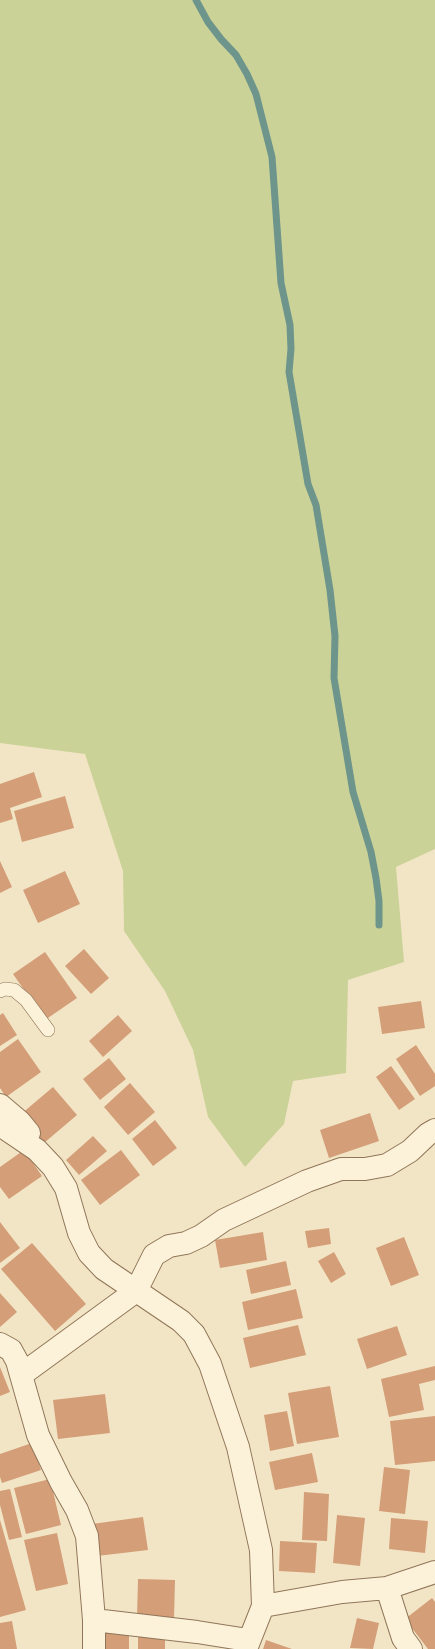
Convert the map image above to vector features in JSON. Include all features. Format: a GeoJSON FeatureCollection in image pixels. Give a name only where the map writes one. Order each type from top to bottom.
{"type":"FeatureCollection","features":[{"type":"Feature","properties":{"kind":"street"},"geometry":{"type":"LineString","coordinates":[[0,1105],[24,1127],[37,1150]]}},
{"type":"Feature","properties":{"kind":"street"},"geometry":{"type":"LineString","coordinates":[[0,1125],[37,1150],[53,1167],[66,1188],[78,1233],[89,1253],[104,1268],[181,1321],[194,1334],[210,1364],[238,1447],[261,1550],[263,1606],[259,1619],[247,1645],[197,1632],[94,1620]]}},
{"type":"Feature","properties":{"kind":"street"},"geometry":{"type":"LineString","coordinates":[[21,1375],[136,1290],[154,1255],[169,1246],[186,1243],[201,1236],[224,1220],[307,1181],[341,1169],[365,1169],[387,1165],[410,1151],[428,1134],[435,1130]]}},
{"type":"Feature","properties":{"kind":"street"},"geometry":{"type":"LineString","coordinates":[[0,1344],[11,1350],[21,1375],[38,1434],[61,1482],[77,1510],[87,1536],[94,1620],[94,1649]]}},
{"type":"Feature","properties":{"kind":"street"},"geometry":{"type":"LineString","coordinates":[[263,1606],[342,1592],[387,1588],[435,1572]]}},
{"type":"Feature","properties":{"kind":"street"},"geometry":{"type":"LineString","coordinates":[[387,1588],[402,1645]]}},
{"type":"Feature","properties":{"kind":"lane"},"geometry":{"type":"LineString","coordinates":[[0,991],[5,989],[14,990],[26,1000],[48,1030]]}},
{"type":"Feature","properties":{"kind":"green space"},"geometry":{"type":"Polygon","coordinates":[[[0,0],[435,0],[435,849],[396,867],[404,962],[348,980],[346,1073],[293,1081],[284,1124],[245,1167],[208,1117],[193,1050],[165,991],[124,931],[123,871],[85,754],[0,743],[0,0]]]}},
{"type":"Feature","properties":{"kind":"building"},"geometry":{"type":"Polygon","coordinates":[[[34,772],[42,797],[10,808],[13,819],[0,823],[0,784],[34,772]]]}},
{"type":"Feature","properties":{"kind":"building"},"geometry":{"type":"Polygon","coordinates":[[[65,796],[74,828],[22,842],[14,811],[65,796]]]}},
{"type":"Feature","properties":{"kind":"building"},"geometry":{"type":"Polygon","coordinates":[[[0,861],[12,887],[0,893],[0,861]]]}},
{"type":"Feature","properties":{"kind":"building"},"geometry":{"type":"Polygon","coordinates":[[[65,871],[80,904],[38,923],[23,890],[65,871]]]}},
{"type":"Feature","properties":{"kind":"building"},"geometry":{"type":"Polygon","coordinates":[[[84,949],[109,978],[91,994],[65,966],[84,949]]]}},
{"type":"Feature","properties":{"kind":"building"},"geometry":{"type":"Polygon","coordinates":[[[45,952],[77,998],[45,1020],[13,974],[45,952]]]}},
{"type":"Feature","properties":{"kind":"building"},"geometry":{"type":"Polygon","coordinates":[[[421,1001],[425,1028],[382,1034],[378,1007],[421,1001]]]}},
{"type":"Feature","properties":{"kind":"building"},"geometry":{"type":"Polygon","coordinates":[[[3,1013],[17,1035],[0,1046],[0,1015],[3,1013]]]}},
{"type":"Feature","properties":{"kind":"building"},"geometry":{"type":"Polygon","coordinates":[[[118,1015],[132,1031],[103,1057],[89,1041],[118,1015]]]}},
{"type":"Feature","properties":{"kind":"building"},"geometry":{"type":"Polygon","coordinates":[[[18,1039],[41,1072],[6,1097],[0,1088],[0,1052],[18,1039]]]}},
{"type":"Feature","properties":{"kind":"building"},"geometry":{"type":"Polygon","coordinates":[[[416,1045],[435,1074],[435,1086],[420,1096],[396,1059],[416,1045]]]}},
{"type":"Feature","properties":{"kind":"building"},"geometry":{"type":"Polygon","coordinates":[[[109,1058],[126,1079],[100,1100],[83,1079],[109,1058]]]}},
{"type":"Feature","properties":{"kind":"building"},"geometry":{"type":"Polygon","coordinates":[[[391,1066],[415,1099],[399,1110],[376,1077],[391,1066]]]}},
{"type":"Feature","properties":{"kind":"building"},"geometry":{"type":"Polygon","coordinates":[[[130,1083],[155,1112],[128,1135],[104,1107],[130,1083]]]}},
{"type":"Feature","properties":{"kind":"building"},"geometry":{"type":"Polygon","coordinates":[[[53,1087],[77,1115],[44,1143],[20,1115],[53,1087]]]}},
{"type":"Feature","properties":{"kind":"building"},"geometry":{"type":"Polygon","coordinates":[[[370,1113],[379,1141],[329,1158],[320,1130],[370,1113]]]}},
{"type":"Feature","properties":{"kind":"building"},"geometry":{"type":"Polygon","coordinates":[[[155,1120],[177,1148],[153,1166],[132,1139],[155,1120]]]}},
{"type":"Feature","properties":{"kind":"building"},"geometry":{"type":"Polygon","coordinates":[[[93,1136],[107,1151],[79,1175],[66,1160],[93,1136]]]}},
{"type":"Feature","properties":{"kind":"building"},"geometry":{"type":"Polygon","coordinates":[[[24,1150],[42,1176],[9,1199],[0,1187],[0,1167],[24,1150]]]}},
{"type":"Feature","properties":{"kind":"building"},"geometry":{"type":"Polygon","coordinates":[[[121,1150],[140,1175],[100,1205],[81,1180],[121,1150]]]}},
{"type":"Feature","properties":{"kind":"building"},"geometry":{"type":"Polygon","coordinates":[[[0,1222],[20,1248],[0,1263],[0,1222]]]}},
{"type":"Feature","properties":{"kind":"building"},"geometry":{"type":"Polygon","coordinates":[[[329,1228],[331,1244],[308,1248],[305,1231],[329,1228]]]}},
{"type":"Feature","properties":{"kind":"building"},"geometry":{"type":"Polygon","coordinates":[[[263,1232],[267,1260],[220,1268],[215,1240],[263,1232]]]}},
{"type":"Feature","properties":{"kind":"building"},"geometry":{"type":"Polygon","coordinates":[[[404,1237],[419,1275],[391,1286],[376,1248],[404,1237]]]}},
{"type":"Feature","properties":{"kind":"building"},"geometry":{"type":"Polygon","coordinates":[[[32,1243],[86,1304],[55,1331],[1,1269],[32,1243]]]}},
{"type":"Feature","properties":{"kind":"building"},"geometry":{"type":"Polygon","coordinates":[[[334,1252],[346,1274],[331,1283],[318,1261],[334,1252]]]}},
{"type":"Feature","properties":{"kind":"building"},"geometry":{"type":"Polygon","coordinates":[[[286,1261],[291,1285],[251,1294],[246,1270],[286,1261]]]}},
{"type":"Feature","properties":{"kind":"building"},"geometry":{"type":"Polygon","coordinates":[[[296,1289],[303,1318],[248,1330],[242,1302],[296,1289]]]}},
{"type":"Feature","properties":{"kind":"building"},"geometry":{"type":"Polygon","coordinates":[[[0,1293],[17,1312],[0,1327],[0,1293]]]}},
{"type":"Feature","properties":{"kind":"building"},"geometry":{"type":"Polygon","coordinates":[[[298,1325],[306,1355],[250,1368],[243,1338],[298,1325]]]}},
{"type":"Feature","properties":{"kind":"building"},"geometry":{"type":"Polygon","coordinates":[[[397,1326],[407,1355],[367,1369],[357,1339],[397,1326]]]}},
{"type":"Feature","properties":{"kind":"building"},"geometry":{"type":"Polygon","coordinates":[[[435,1366],[435,1380],[419,1384],[424,1410],[389,1417],[381,1379],[435,1366]]]}},
{"type":"Feature","properties":{"kind":"building"},"geometry":{"type":"Polygon","coordinates":[[[0,1367],[10,1392],[0,1396],[0,1367]]]}},
{"type":"Feature","properties":{"kind":"building"},"geometry":{"type":"Polygon","coordinates":[[[330,1386],[339,1437],[297,1444],[288,1393],[330,1386]]]}},
{"type":"Feature","properties":{"kind":"building"},"geometry":{"type":"Polygon","coordinates":[[[105,1394],[110,1433],[58,1439],[53,1400],[105,1394]]]}},
{"type":"Feature","properties":{"kind":"building"},"geometry":{"type":"Polygon","coordinates":[[[287,1411],[294,1446],[270,1451],[264,1415],[287,1411]]]}},
{"type":"Feature","properties":{"kind":"building"},"geometry":{"type":"Polygon","coordinates":[[[435,1416],[435,1461],[395,1465],[390,1421],[435,1416]]]}},
{"type":"Feature","properties":{"kind":"building"},"geometry":{"type":"Polygon","coordinates":[[[32,1443],[41,1470],[2,1483],[0,1477],[0,1454],[32,1443]]]}},
{"type":"Feature","properties":{"kind":"building"},"geometry":{"type":"Polygon","coordinates":[[[312,1453],[318,1482],[275,1490],[269,1462],[312,1453]]]}},
{"type":"Feature","properties":{"kind":"building"},"geometry":{"type":"Polygon","coordinates":[[[384,1467],[410,1470],[405,1514],[379,1511],[384,1467]]]}},
{"type":"Feature","properties":{"kind":"building"},"geometry":{"type":"Polygon","coordinates":[[[50,1479],[61,1525],[26,1534],[14,1488],[50,1479]]]}},
{"type":"Feature","properties":{"kind":"building"},"geometry":{"type":"Polygon","coordinates":[[[10,1489],[22,1537],[9,1540],[0,1505],[0,1491],[10,1489]]]}},
{"type":"Feature","properties":{"kind":"building"},"geometry":{"type":"Polygon","coordinates":[[[304,1492],[329,1494],[327,1541],[302,1540],[304,1492]]]}},
{"type":"Feature","properties":{"kind":"building"},"geometry":{"type":"Polygon","coordinates":[[[337,1515],[365,1518],[360,1566],[333,1563],[337,1515]]]}},
{"type":"Feature","properties":{"kind":"building"},"geometry":{"type":"Polygon","coordinates":[[[143,1517],[148,1550],[97,1556],[92,1524],[143,1517]]]}},
{"type":"Feature","properties":{"kind":"building"},"geometry":{"type":"Polygon","coordinates":[[[391,1518],[428,1521],[425,1553],[389,1549],[391,1518]]]}},
{"type":"Feature","properties":{"kind":"building"},"geometry":{"type":"Polygon","coordinates":[[[0,1520],[26,1610],[0,1617],[0,1520]]]}},
{"type":"Feature","properties":{"kind":"building"},"geometry":{"type":"Polygon","coordinates":[[[57,1533],[68,1584],[36,1591],[24,1540],[57,1533]]]}},
{"type":"Feature","properties":{"kind":"building"},"geometry":{"type":"Polygon","coordinates":[[[280,1541],[317,1543],[315,1573],[279,1571],[280,1541]]]}},
{"type":"Feature","properties":{"kind":"building"},"geometry":{"type":"Polygon","coordinates":[[[138,1579],[175,1580],[174,1619],[137,1617],[138,1579]]]}},
{"type":"Feature","properties":{"kind":"building"},"geometry":{"type":"Polygon","coordinates":[[[432,1598],[435,1602],[435,1649],[428,1649],[405,1619],[432,1598]]]}},
{"type":"Feature","properties":{"kind":"building"},"geometry":{"type":"Polygon","coordinates":[[[357,1618],[379,1623],[373,1649],[350,1648],[357,1618]]]}},
{"type":"Feature","properties":{"kind":"building"},"geometry":{"type":"Polygon","coordinates":[[[12,1621],[17,1649],[0,1649],[0,1623],[12,1621]]]}},
{"type":"Feature","properties":{"kind":"building"},"geometry":{"type":"Polygon","coordinates":[[[101,1630],[129,1630],[129,1649],[100,1649],[101,1630]]]}},
{"type":"Feature","properties":{"kind":"building"},"geometry":{"type":"Polygon","coordinates":[[[138,1630],[165,1631],[165,1649],[138,1649],[138,1630]]]}},
{"type":"Feature","properties":{"kind":"building"},"geometry":{"type":"Polygon","coordinates":[[[266,1640],[292,1649],[263,1649],[266,1640]]]}},
{"type":"Feature","properties":{"kind":"waterway"},"geometry":{"type":"LineString","coordinates":[[196,0],[208,22],[236,55],[247,74],[256,94],[272,157],[281,283],[290,325],[291,349],[289,372],[308,484],[316,505],[330,590],[335,636],[334,678],[353,792],[371,852],[376,878],[379,901],[379,925]]}}]}
